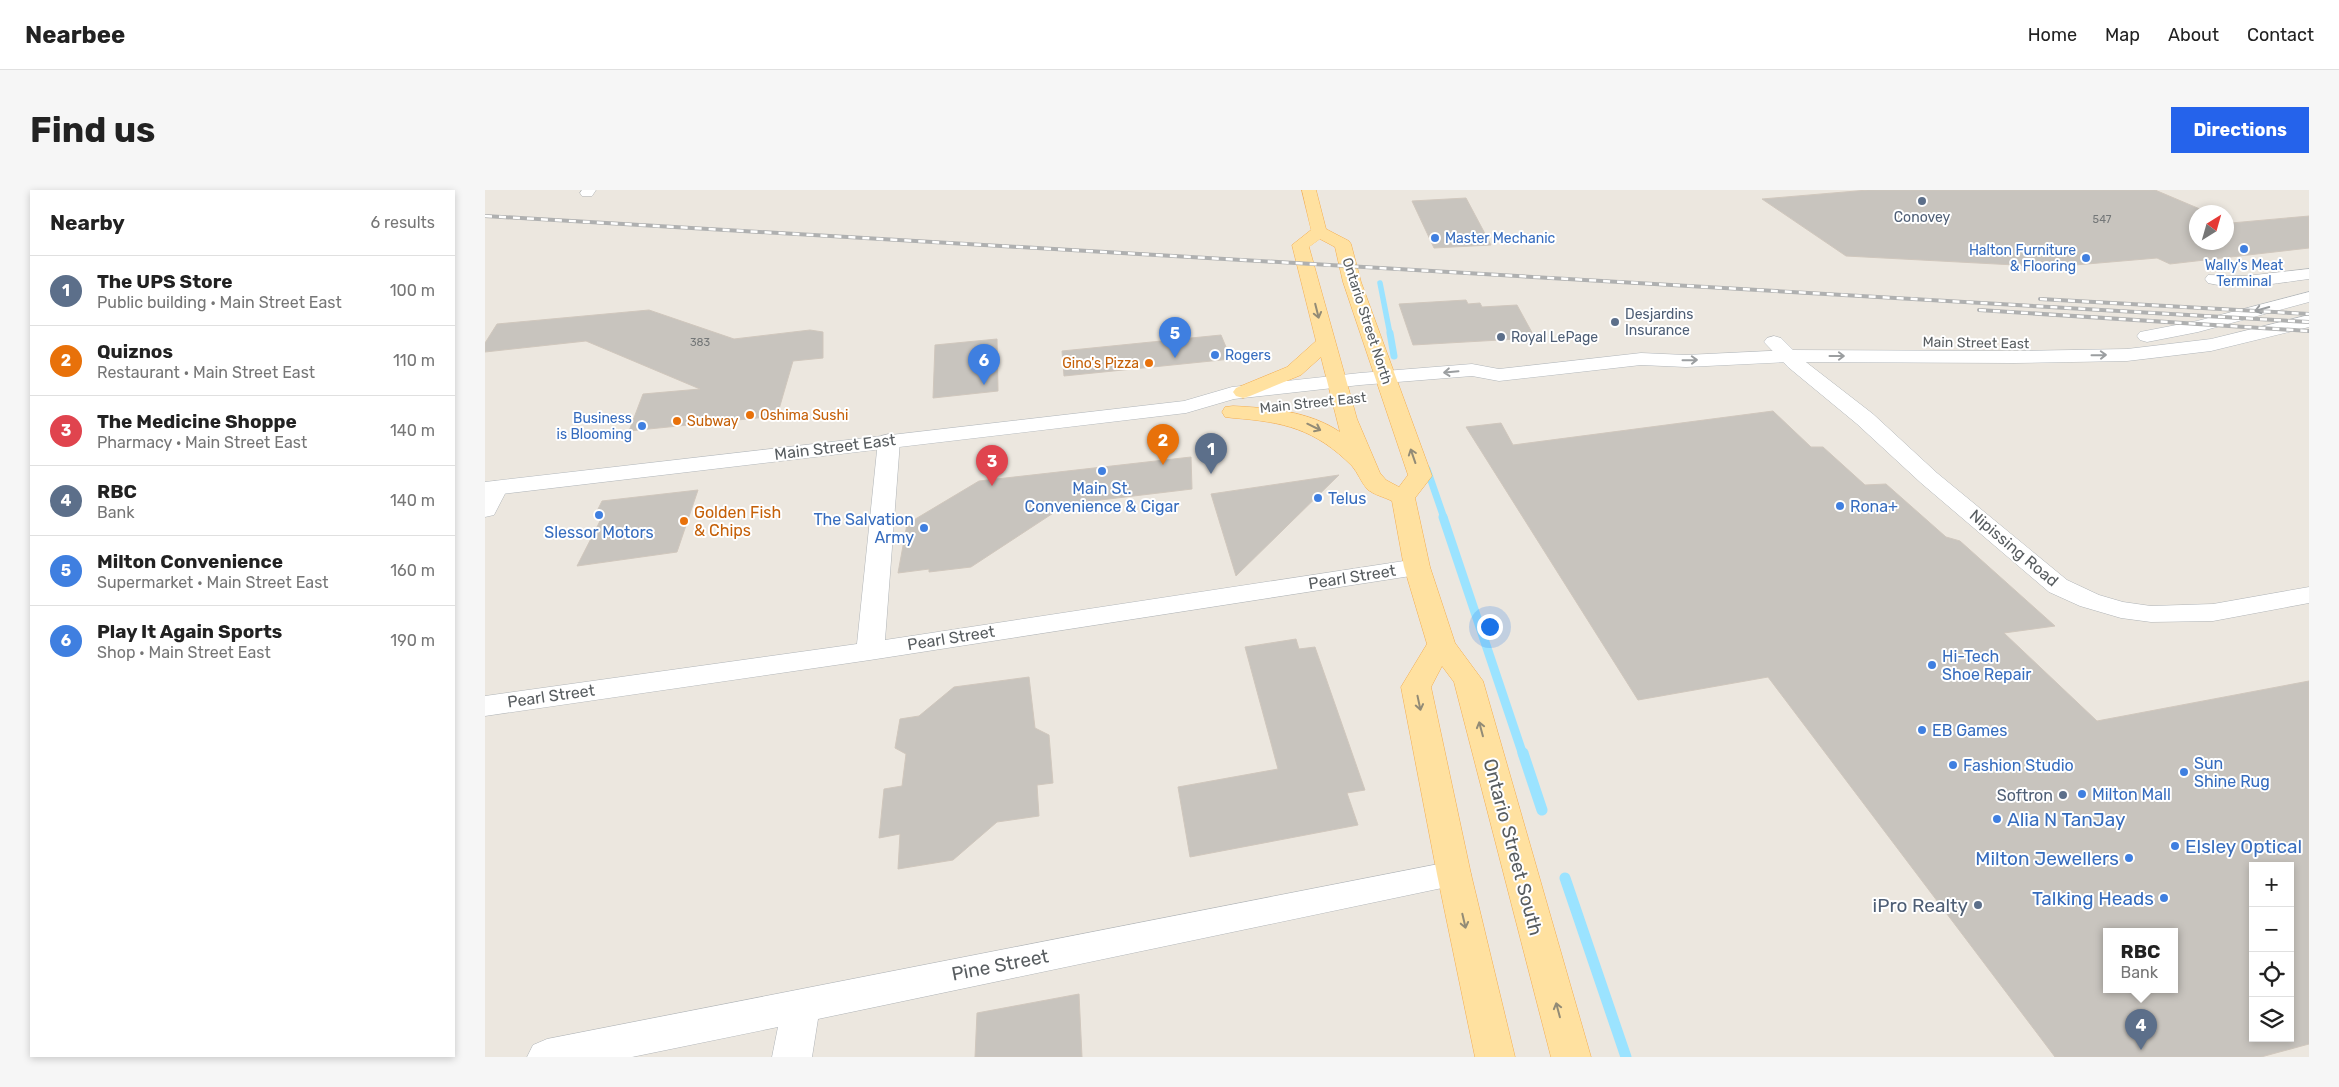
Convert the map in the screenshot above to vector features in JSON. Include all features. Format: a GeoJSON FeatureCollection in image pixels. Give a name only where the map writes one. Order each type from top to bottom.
{"type":"FeatureCollection","features":[{"type":"Feature","properties":{"kind":"main road"},"geometry":{"type":"LineString","coordinates":[[1309,190],[1319,232],[1300,245],[1338,391],[1364,464],[1375,484],[1403,497],[1420,476],[1389,386]]}},
{"type":"Feature","properties":{"kind":"main road","name":"Ontario Street North"},"geometry":{"type":"LineString","coordinates":[[1319,232],[1343,244],[1352,282],[1389,386]]}},
{"type":"Feature","properties":{"kind":"main road"},"geometry":{"type":"LineString","coordinates":[[2213,279],[2246,280],[2309,274]]}},
{"type":"Feature","properties":{"kind":"main road","name":"Main Street East"},"geometry":{"type":"LineString","coordinates":[[491,488],[1186,407],[1243,392],[1338,391],[1389,386],[1474,385],[1499,375],[1641,358],[1686,361],[1781,349],[2049,344],[2132,338],[2199,326],[2309,297]]}},
{"type":"Feature","properties":{"kind":"main road","name":"Main Street East"},"geometry":{"type":"LineString","coordinates":[[1781,349],[2014,357],[2127,355],[2211,345],[2309,321]]}},
{"type":"Feature","properties":{"kind":"main road"},"geometry":{"type":"LineString","coordinates":[[1243,392],[1294,371],[1325,343]]}},
{"type":"Feature","properties":{"kind":"main road","name":"Nipissing Road"},"geometry":{"type":"LineString","coordinates":[[1781,349],[1865,419],[1929,478],[2058,586],[2074,595],[2093,603],[2171,616],[2205,615],[2309,595]]}},
{"type":"Feature","properties":{"kind":"main road","name":"Main Street East"},"geometry":{"type":"LineString","coordinates":[[1186,407],[1213,413],[1233,412],[1338,391]]}},
{"type":"Feature","properties":{"kind":"main road"},"geometry":{"type":"LineString","coordinates":[[1233,412],[1269,414],[1302,422],[1327,434],[1364,464]]}},
{"type":"Feature","properties":{"kind":"main road"},"geometry":{"type":"LineString","coordinates":[[870,651],[889,441]]}},
{"type":"Feature","properties":{"kind":"main road"},"geometry":{"type":"LineString","coordinates":[[485,510],[491,488]]}},
{"type":"Feature","properties":{"kind":"main road","name":"Ontario Street South"},"geometry":{"type":"LineString","coordinates":[[1403,497],[1417,567],[1441,644],[1468,681],[1571,1057]]}},
{"type":"Feature","properties":{"kind":"main road","name":"Pearl Street"},"geometry":{"type":"LineString","coordinates":[[485,706],[870,651],[1417,567]]}},
{"type":"Feature","properties":{"kind":"main road"},"geometry":{"type":"LineString","coordinates":[[1441,644],[1416,687],[1454,874],[1495,1057]]}},
{"type":"Feature","properties":{"kind":"main road","name":"Pine Street"},"geometry":{"type":"LineString","coordinates":[[547,1057],[1454,874]]}},
{"type":"Feature","properties":{"kind":"main road"},"geometry":{"type":"LineString","coordinates":[[792,1057],[801,1006]]}},
{"type":"Feature","properties":{"kind":"building"},"geometry":{"type":"Polygon","coordinates":[[[1868,190],[2155,190],[2190,205],[2189,250],[2234,250],[2234,223],[2309,216],[2309,248],[2170,264],[2157,258],[2052,267],[1846,256],[1762,199],[1868,190]]]}},
{"type":"Feature","properties":{"kind":"building"},"geometry":{"type":"Polygon","coordinates":[[[1466,198],[1491,245],[1434,248],[1412,201],[1466,198]]]}},
{"type":"Feature","properties":{"kind":"building"},"geometry":{"type":"Polygon","coordinates":[[[1466,300],[1468,304],[1480,303],[1482,307],[1517,305],[1535,338],[1413,345],[1399,304],[1466,300]]]}},
{"type":"Feature","properties":{"kind":"building"},"geometry":{"type":"Polygon","coordinates":[[[649,310],[734,339],[810,330],[823,332],[823,358],[793,361],[777,416],[629,431],[643,394],[700,389],[586,341],[485,352],[485,343],[497,324],[649,310]]]}},
{"type":"Feature","properties":{"kind":"building"},"geometry":{"type":"Polygon","coordinates":[[[1221,335],[1231,359],[1064,376],[1062,351],[1221,335]]]}},
{"type":"Feature","properties":{"kind":"building"},"geometry":{"type":"Polygon","coordinates":[[[997,339],[998,391],[933,398],[935,345],[997,339]]]}},
{"type":"Feature","properties":{"kind":"building","name":"Milton Mall"},"geometry":{"type":"Polygon","coordinates":[[[1773,411],[1811,447],[1823,447],[1865,485],[1886,484],[1946,537],[1960,541],[2055,626],[2004,633],[2097,721],[2309,681],[2309,1044],[2261,1057],[2055,1057],[1768,677],[1638,700],[1466,427],[1501,423],[1513,445],[1773,411]]]}},
{"type":"Feature","properties":{"kind":"building"},"geometry":{"type":"Polygon","coordinates":[[[1191,457],[1192,489],[1067,504],[971,567],[929,572],[929,569],[898,573],[907,524],[979,481],[1191,457]]]}},
{"type":"Feature","properties":{"kind":"building"},"geometry":{"type":"Polygon","coordinates":[[[1339,475],[1236,576],[1211,494],[1339,475]]]}},
{"type":"Feature","properties":{"kind":"building"},"geometry":{"type":"Polygon","coordinates":[[[698,490],[677,552],[577,566],[600,521],[594,517],[602,501],[698,490]]]}},
{"type":"Feature","properties":{"kind":"building"},"geometry":{"type":"Polygon","coordinates":[[[1296,639],[1299,649],[1315,647],[1365,790],[1347,793],[1358,825],[1190,857],[1178,787],[1278,769],[1245,647],[1296,639]]]}},
{"type":"Feature","properties":{"kind":"building"},"geometry":{"type":"Polygon","coordinates":[[[1029,677],[1035,728],[1049,735],[1053,783],[1037,785],[1039,816],[997,822],[953,860],[898,869],[900,834],[879,838],[884,789],[902,786],[906,754],[895,748],[900,719],[919,716],[954,687],[1029,677]]]}},
{"type":"Feature","properties":{"kind":"building"},"geometry":{"type":"Polygon","coordinates":[[[1079,994],[1082,1057],[975,1057],[977,1013],[1079,994]]]}},
{"type":"Feature","properties":{"kind":"waterway"},"geometry":{"type":"LineString","coordinates":[[1380,283],[1390,334]]}},
{"type":"Feature","properties":{"kind":"waterway"},"geometry":{"type":"LineString","coordinates":[[1390,333],[1394,356]]}},
{"type":"Feature","properties":{"kind":"waterway"},"geometry":{"type":"LineString","coordinates":[[1427,469],[1444,518]]}},
{"type":"Feature","properties":{"kind":"waterway"},"geometry":{"type":"LineString","coordinates":[[1443,517],[1523,755]]}},
{"type":"Feature","properties":{"kind":"waterway"},"geometry":{"type":"LineString","coordinates":[[1523,753],[1542,810]]}},
{"type":"Feature","properties":{"kind":"waterway"},"geometry":{"type":"LineString","coordinates":[[1565,878],[1626,1057]]}},
{"type":"Feature","properties":{"kind":"railway"},"geometry":{"type":"LineString","coordinates":[[485,216],[2309,322]]}},
{"type":"Feature","properties":{"kind":"railway"},"geometry":{"type":"LineString","coordinates":[[2040,299],[2309,314]]}},
{"type":"Feature","properties":{"kind":"railway"},"geometry":{"type":"LineString","coordinates":[[1979,310],[2309,331]]}},
{"type":"Feature","properties":{"kind":"place","name":"Conovey"},"geometry":{"type":"Point","coordinates":[1922,201]}},
{"type":"Feature","properties":{"kind":"place","name":"Master Mechanic"},"geometry":{"type":"Point","coordinates":[1435,238]}},
{"type":"Feature","properties":{"kind":"place","name":"Wally's Meat Terminal"},"geometry":{"type":"Point","coordinates":[2244,249]}},
{"type":"Feature","properties":{"kind":"place","name":"Halton Furniture & Flooring"},"geometry":{"type":"Point","coordinates":[2086,258]}},
{"type":"Feature","properties":{"kind":"place","name":"Desjardins Insurance"},"geometry":{"type":"Point","coordinates":[1615,322]}},
{"type":"Feature","properties":{"kind":"place","name":"Royal LePage"},"geometry":{"type":"Point","coordinates":[1501,337]}},
{"type":"Feature","properties":{"kind":"place","name":"Rogers"},"geometry":{"type":"Point","coordinates":[1215,355]}},
{"type":"Feature","properties":{"kind":"place","name":"Milton Convenience"},"geometry":{"type":"Point","coordinates":[1175,358]}},
{"type":"Feature","properties":{"kind":"place","name":"Gino's Pizza"},"geometry":{"type":"Point","coordinates":[1149,363]}},
{"type":"Feature","properties":{"kind":"place","name":"Play It Again Sports"},"geometry":{"type":"Point","coordinates":[984,385]}},
{"type":"Feature","properties":{"kind":"place","name":"Oshima Sushi"},"geometry":{"type":"Point","coordinates":[750,415]}},
{"type":"Feature","properties":{"kind":"place","name":"Subway"},"geometry":{"type":"Point","coordinates":[677,421]}},
{"type":"Feature","properties":{"kind":"place","name":"Business is Blooming"},"geometry":{"type":"Point","coordinates":[642,426]}},
{"type":"Feature","properties":{"kind":"place","name":"Quiznos"},"geometry":{"type":"Point","coordinates":[1163,465]}},
{"type":"Feature","properties":{"kind":"place","name":"Main St. Convenience & Cigar"},"geometry":{"type":"Point","coordinates":[1102,471]}},
{"type":"Feature","properties":{"kind":"place","name":"The UPS Store"},"geometry":{"type":"Point","coordinates":[1211,474]}},
{"type":"Feature","properties":{"kind":"place","name":"The Medicine Shoppe"},"geometry":{"type":"Point","coordinates":[992,486]}},
{"type":"Feature","properties":{"kind":"place","name":"Telus"},"geometry":{"type":"Point","coordinates":[1318,498]}},
{"type":"Feature","properties":{"kind":"place","name":"Rona+"},"geometry":{"type":"Point","coordinates":[1840,506]}},
{"type":"Feature","properties":{"kind":"place","name":"Slessor Motors"},"geometry":{"type":"Point","coordinates":[599,515]}},
{"type":"Feature","properties":{"kind":"place","name":"Golden Fish & Chips"},"geometry":{"type":"Point","coordinates":[684,521]}},
{"type":"Feature","properties":{"kind":"place","name":"The Salvation Army"},"geometry":{"type":"Point","coordinates":[924,528]}},
{"type":"Feature","properties":{"kind":"place","name":"Hi-Tech Shoe Repair"},"geometry":{"type":"Point","coordinates":[1932,665]}},
{"type":"Feature","properties":{"kind":"place","name":"EB Games"},"geometry":{"type":"Point","coordinates":[1922,730]}},
{"type":"Feature","properties":{"kind":"place","name":"Fashion Studio"},"geometry":{"type":"Point","coordinates":[1953,765]}},
{"type":"Feature","properties":{"kind":"place","name":"Sun Shine Rug"},"geometry":{"type":"Point","coordinates":[2184,772]}},
{"type":"Feature","properties":{"kind":"place","name":"Milton Mall"},"geometry":{"type":"Point","coordinates":[2082,794]}},
{"type":"Feature","properties":{"kind":"place","name":"Softron"},"geometry":{"type":"Point","coordinates":[2063,795]}},
{"type":"Feature","properties":{"kind":"place","name":"Alia N TanJay"},"geometry":{"type":"Point","coordinates":[1997,819]}},
{"type":"Feature","properties":{"kind":"place","name":"Elsley Optical"},"geometry":{"type":"Point","coordinates":[2175,846]}},
{"type":"Feature","properties":{"kind":"place","name":"Milton Jewellers"},"geometry":{"type":"Point","coordinates":[2129,858]}},
{"type":"Feature","properties":{"kind":"place","name":"Talking Heads"},"geometry":{"type":"Point","coordinates":[2164,898]}},
{"type":"Feature","properties":{"kind":"place","name":"iPro Realty"},"geometry":{"type":"Point","coordinates":[1978,905]}},
{"type":"Feature","properties":{"kind":"place","name":"RBC"},"geometry":{"type":"Point","coordinates":[2141,1050]}}]}
